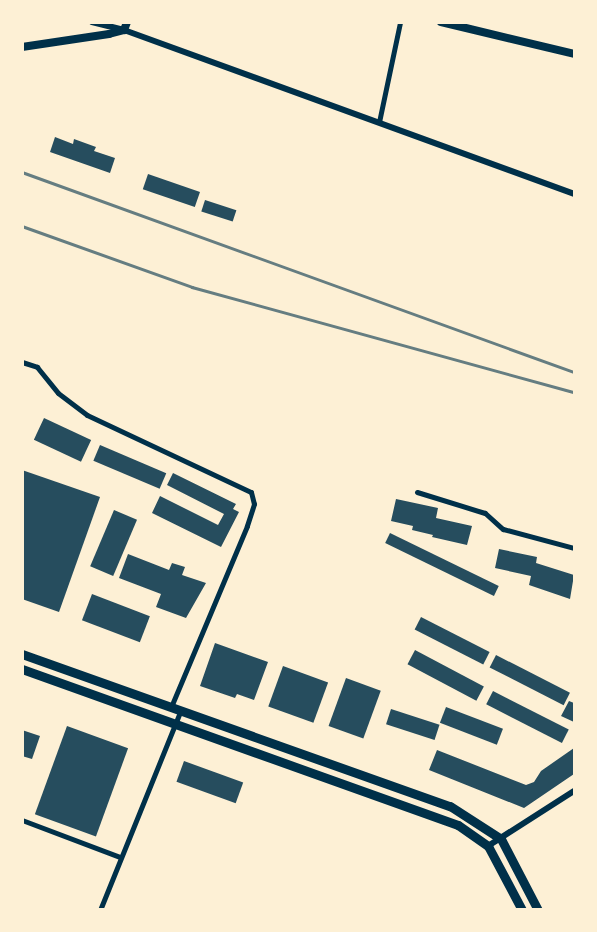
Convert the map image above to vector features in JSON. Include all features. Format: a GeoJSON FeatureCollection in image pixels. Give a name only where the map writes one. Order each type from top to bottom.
{"type":"FeatureCollection","features":[{"type":"Feature","properties":{"kind":"main road"},"geometry":{"type":"LineString","coordinates":[[440,22],[574,54]]}},
{"type":"Feature","properties":{"kind":"main road"},"geometry":{"type":"LineString","coordinates":[[22,46],[126,26]]}},
{"type":"Feature","properties":{"kind":"main road"},"geometry":{"type":"LineString","coordinates":[[22,654],[450,806],[501,839],[538,910]]}},
{"type":"Feature","properties":{"kind":"main road"},"geometry":{"type":"LineString","coordinates":[[22,669],[173,725],[458,825],[488,846],[522,910]]}},
{"type":"Feature","properties":{"kind":"street"},"geometry":{"type":"LineString","coordinates":[[92,22],[126,26],[574,194]]}},
{"type":"Feature","properties":{"kind":"street"},"geometry":{"type":"LineString","coordinates":[[379,122],[400,22]]}},
{"type":"Feature","properties":{"kind":"street"},"geometry":{"type":"LineString","coordinates":[[22,362],[37,367],[58,393],[87,415],[251,492],[254,504],[247,526],[171,707]]}},
{"type":"Feature","properties":{"kind":"street"},"geometry":{"type":"LineString","coordinates":[[418,492],[485,513],[503,529],[574,548]]}},
{"type":"Feature","properties":{"kind":"street"},"geometry":{"type":"LineString","coordinates":[[100,910],[173,725],[181,710]]}},
{"type":"Feature","properties":{"kind":"street"},"geometry":{"type":"LineString","coordinates":[[488,846],[574,791]]}},
{"type":"Feature","properties":{"kind":"street"},"geometry":{"type":"LineString","coordinates":[[22,820],[120,857]]}},
{"type":"Feature","properties":{"kind":"building"},"geometry":{"type":"Polygon","coordinates":[[[55,137],[73,144],[74,139],[96,147],[94,151],[115,158],[110,173],[50,152],[55,137]]]}},
{"type":"Feature","properties":{"kind":"building"},"geometry":{"type":"Polygon","coordinates":[[[148,174],[200,192],[195,207],[143,189],[148,174]]]}},
{"type":"Feature","properties":{"kind":"building"},"geometry":{"type":"Polygon","coordinates":[[[205,200],[236,210],[233,222],[201,211],[205,200]]]}},
{"type":"Feature","properties":{"kind":"building"},"geometry":{"type":"Polygon","coordinates":[[[44,418],[91,440],[81,462],[34,440],[44,418]]]}},
{"type":"Feature","properties":{"kind":"building"},"geometry":{"type":"Polygon","coordinates":[[[100,445],[166,473],[160,489],[93,461],[100,445]]]}},
{"type":"Feature","properties":{"kind":"building"},"geometry":{"type":"Polygon","coordinates":[[[22,470],[100,497],[59,612],[22,599],[22,470]]]}},
{"type":"Feature","properties":{"kind":"building"},"geometry":{"type":"Polygon","coordinates":[[[173,473],[236,504],[233,509],[239,512],[221,547],[152,513],[160,496],[218,525],[224,514],[167,485],[173,473]]]}},
{"type":"Feature","properties":{"kind":"building"},"geometry":{"type":"Polygon","coordinates":[[[396,499],[438,508],[436,518],[472,526],[467,545],[432,537],[433,535],[412,530],[413,526],[391,521],[396,499]]]}},
{"type":"Feature","properties":{"kind":"building"},"geometry":{"type":"Polygon","coordinates":[[[114,510],[137,520],[113,576],[90,566],[114,510]]]}},
{"type":"Feature","properties":{"kind":"building"},"geometry":{"type":"Polygon","coordinates":[[[390,533],[499,586],[494,596],[385,543],[390,533]]]}},
{"type":"Feature","properties":{"kind":"building"},"geometry":{"type":"Polygon","coordinates":[[[499,549],[537,557],[536,563],[574,575],[570,599],[529,585],[531,576],[495,568],[499,549]]]}},
{"type":"Feature","properties":{"kind":"building"},"geometry":{"type":"Polygon","coordinates":[[[128,554],[169,570],[172,563],[185,567],[182,575],[206,583],[186,618],[156,607],[161,594],[119,578],[128,554]]]}},
{"type":"Feature","properties":{"kind":"building"},"geometry":{"type":"Polygon","coordinates":[[[92,594],[150,616],[140,642],[82,620],[92,594]]]}},
{"type":"Feature","properties":{"kind":"building"},"geometry":{"type":"Polygon","coordinates":[[[421,617],[490,652],[483,664],[415,629],[421,617]]]}},
{"type":"Feature","properties":{"kind":"building"},"geometry":{"type":"Polygon","coordinates":[[[215,643],[268,662],[254,700],[237,694],[235,698],[200,686],[215,643]]]}},
{"type":"Feature","properties":{"kind":"building"},"geometry":{"type":"Polygon","coordinates":[[[415,650],[484,687],[476,701],[407,664],[415,650]]]}},
{"type":"Feature","properties":{"kind":"building"},"geometry":{"type":"Polygon","coordinates":[[[496,655],[570,693],[564,705],[490,667],[496,655]]]}},
{"type":"Feature","properties":{"kind":"building"},"geometry":{"type":"Polygon","coordinates":[[[283,666],[328,682],[313,723],[268,706],[283,666]]]}},
{"type":"Feature","properties":{"kind":"building"},"geometry":{"type":"Polygon","coordinates":[[[346,678],[381,691],[363,739],[329,726],[346,678]]]}},
{"type":"Feature","properties":{"kind":"building"},"geometry":{"type":"Polygon","coordinates":[[[493,691],[569,730],[562,743],[486,704],[493,691]]]}},
{"type":"Feature","properties":{"kind":"building"},"geometry":{"type":"Polygon","coordinates":[[[569,701],[574,703],[574,722],[561,716],[569,701]]]}},
{"type":"Feature","properties":{"kind":"building"},"geometry":{"type":"Polygon","coordinates":[[[446,707],[503,729],[497,745],[440,723],[446,707]]]}},
{"type":"Feature","properties":{"kind":"building"},"geometry":{"type":"Polygon","coordinates":[[[391,709],[440,725],[435,740],[386,724],[391,709]]]}},
{"type":"Feature","properties":{"kind":"building"},"geometry":{"type":"Polygon","coordinates":[[[67,726],[128,748],[96,837],[35,814],[67,726]]]}},
{"type":"Feature","properties":{"kind":"building"},"geometry":{"type":"Polygon","coordinates":[[[22,730],[40,736],[32,759],[22,756],[22,730]]]}},
{"type":"Feature","properties":{"kind":"building"},"geometry":{"type":"Polygon","coordinates":[[[574,748],[574,774],[524,808],[429,770],[437,750],[526,785],[534,782],[541,771],[574,748]]]}},
{"type":"Feature","properties":{"kind":"building"},"geometry":{"type":"Polygon","coordinates":[[[184,761],[243,783],[236,803],[176,782],[184,761]]]}},
{"type":"Feature","properties":{"kind":"railway"},"geometry":{"type":"LineString","coordinates":[[22,172],[574,372]]}},
{"type":"Feature","properties":{"kind":"railway"},"geometry":{"type":"LineString","coordinates":[[22,226],[192,287],[574,392]]}}]}
